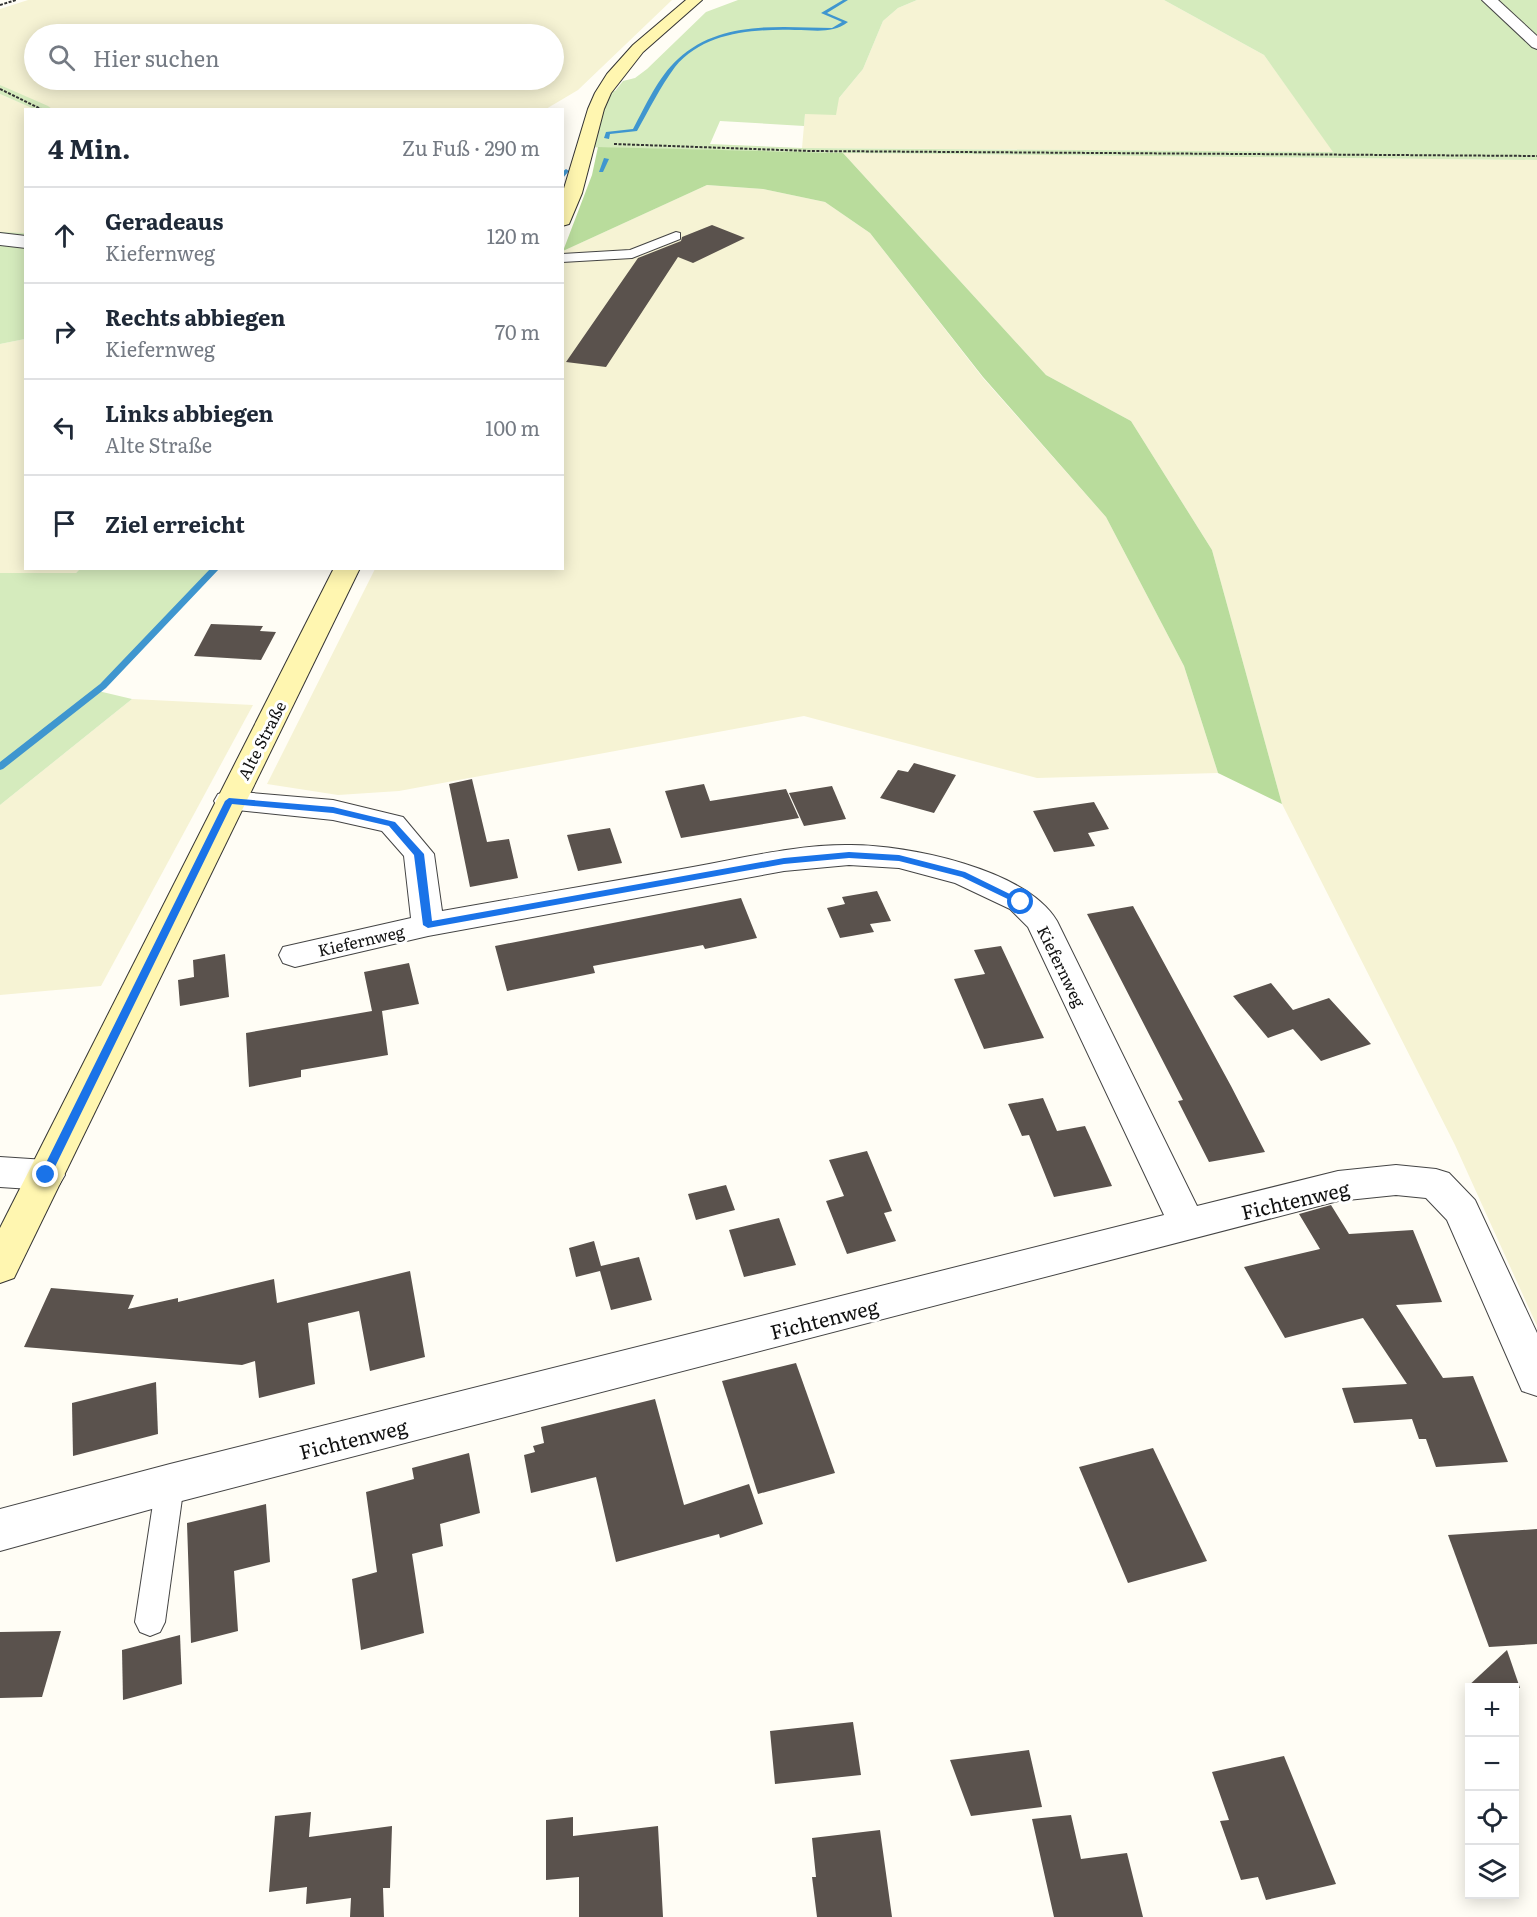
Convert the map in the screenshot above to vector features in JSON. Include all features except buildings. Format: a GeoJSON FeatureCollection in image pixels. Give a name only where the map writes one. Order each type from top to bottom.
{"type":"FeatureCollection","features":[{"type":"Feature","properties":{"kind":"main road"},"geometry":{"type":"LineString","coordinates":[[564,216],[573,196],[597,107],[610,84],[626,62],[652,36],[695,0]]}},
{"type":"Feature","properties":{"kind":"main road","name":"Alte Straße"},"geometry":{"type":"LineString","coordinates":[[0,1267],[229,801],[346,570]]}},
{"type":"Feature","properties":{"kind":"street"},"geometry":{"type":"LineString","coordinates":[[1489,0],[1537,44]]}},
{"type":"Feature","properties":{"kind":"street"},"geometry":{"type":"LineString","coordinates":[[0,239],[24,242]]}},
{"type":"Feature","properties":{"kind":"street","name":"Kiefernweg"},"geometry":{"type":"LineString","coordinates":[[229,801],[333,810],[392,824],[419,854],[428,925]]}},
{"type":"Feature","properties":{"kind":"street","name":"Kiefernweg"},"geometry":{"type":"LineString","coordinates":[[295,955],[428,925],[784,861],[849,855],[899,858],[965,875],[1021,902],[1041,921],[1188,1226]]}},
{"type":"Feature","properties":{"kind":"street"},"geometry":{"type":"LineString","coordinates":[[0,1172],[46,1175]]}},
{"type":"Feature","properties":{"kind":"street","name":"Fichtenweg"},"geometry":{"type":"LineString","coordinates":[[0,1530],[170,1484],[1338,1186],[1396,1180],[1436,1184],[1462,1211],[1537,1378]]}},
{"type":"Feature","properties":{"kind":"lane"},"geometry":{"type":"LineString","coordinates":[[564,258],[632,254],[676,236]]}},
{"type":"Feature","properties":{"kind":"lane"},"geometry":{"type":"LineString","coordinates":[[150,1622],[170,1484]]}},
{"type":"Feature","properties":{"kind":"path"},"geometry":{"type":"LineString","coordinates":[[0,5],[16,0]]}},
{"type":"Feature","properties":{"kind":"path"},"geometry":{"type":"LineString","coordinates":[[0,89],[39,108]]}},
{"type":"Feature","properties":{"kind":"path"},"geometry":{"type":"LineString","coordinates":[[587,144],[810,151],[1537,156]]}},
{"type":"Feature","properties":{"kind":"shaded area"},"geometry":{"type":"Polygon","coordinates":[[[28,0],[672,0],[578,90],[548,108],[48,108],[0,85],[0,9],[28,0]]]}},
{"type":"Feature","properties":{"kind":"shaded area"},"geometry":{"type":"Polygon","coordinates":[[[917,0],[1164,0],[1264,55],[1334,152],[802,148],[805,114],[839,98],[863,69],[883,21],[898,8],[917,0]]]}},
{"type":"Feature","properties":{"kind":"shaded area"},"geometry":{"type":"Polygon","coordinates":[[[0,94],[32,108],[24,108],[24,233],[0,232],[0,94]]]}},
{"type":"Feature","properties":{"kind":"shaded area"},"geometry":{"type":"Polygon","coordinates":[[[843,153],[1537,160],[1537,1326],[1455,1145],[1282,804],[1212,550],[1131,421],[1046,375],[843,153]]]}},
{"type":"Feature","properties":{"kind":"shaded area"},"geometry":{"type":"Polygon","coordinates":[[[707,185],[763,189],[825,202],[870,233],[983,378],[1106,517],[1184,666],[1218,773],[1037,778],[804,716],[399,791],[338,795],[267,784],[374,570],[564,570],[564,251],[707,185]]]}},
{"type":"Feature","properties":{"kind":"shaded area"},"geometry":{"type":"Polygon","coordinates":[[[24,339],[24,570],[80,570],[76,573],[0,573],[0,344],[24,339]]]}},
{"type":"Feature","properties":{"kind":"shaded area"},"geometry":{"type":"Polygon","coordinates":[[[132,699],[253,705],[101,986],[0,995],[0,805],[132,699]]]}},
{"type":"Feature","properties":{"kind":"green space"},"geometry":{"type":"Polygon","coordinates":[[[738,0],[917,0],[898,8],[883,21],[863,69],[839,98],[836,115],[805,114],[804,126],[720,121],[710,144],[802,148],[1333,152],[1264,55],[1164,0],[1537,0],[1537,160],[843,153],[578,147],[589,105],[597,91],[615,91],[623,81],[635,78],[647,69],[706,12],[738,0]]]}},
{"type":"Feature","properties":{"kind":"green space"},"geometry":{"type":"Polygon","coordinates":[[[0,85],[51,108],[32,108],[0,94],[0,85]]]}},
{"type":"Feature","properties":{"kind":"green space"},"geometry":{"type":"Polygon","coordinates":[[[598,147],[843,153],[1046,375],[1131,421],[1212,550],[1282,804],[1218,773],[1184,666],[1106,517],[983,377],[870,233],[825,202],[763,189],[707,185],[564,251],[592,175],[598,147]]]}},
{"type":"Feature","properties":{"kind":"green space"},"geometry":{"type":"Polygon","coordinates":[[[0,232],[24,233],[24,339],[0,344],[0,232]]]}},
{"type":"Feature","properties":{"kind":"green space"},"geometry":{"type":"Polygon","coordinates":[[[79,570],[215,570],[94,690],[132,699],[0,805],[0,573],[76,573],[79,570]]]}},
{"type":"Feature","properties":{"kind":"waterway"},"geometry":{"type":"LineString","coordinates":[[607,138],[608,133],[635,130],[667,74],[695,47],[713,38],[752,29],[833,29],[846,22],[823,13],[846,0]]}},
{"type":"Feature","properties":{"kind":"waterway"},"geometry":{"type":"LineString","coordinates":[[601,171],[606,159]]}},
{"type":"Feature","properties":{"kind":"waterway"},"geometry":{"type":"LineString","coordinates":[[0,767],[103,686],[214,570]]}},
{"type":"Feature","properties":{"kind":"route"},"geometry":{"type":"LineString","coordinates":[[46,1175],[229,801],[333,810],[392,824],[419,854],[428,925],[784,861],[849,855],[899,858],[965,875],[1021,902]]}}]}
